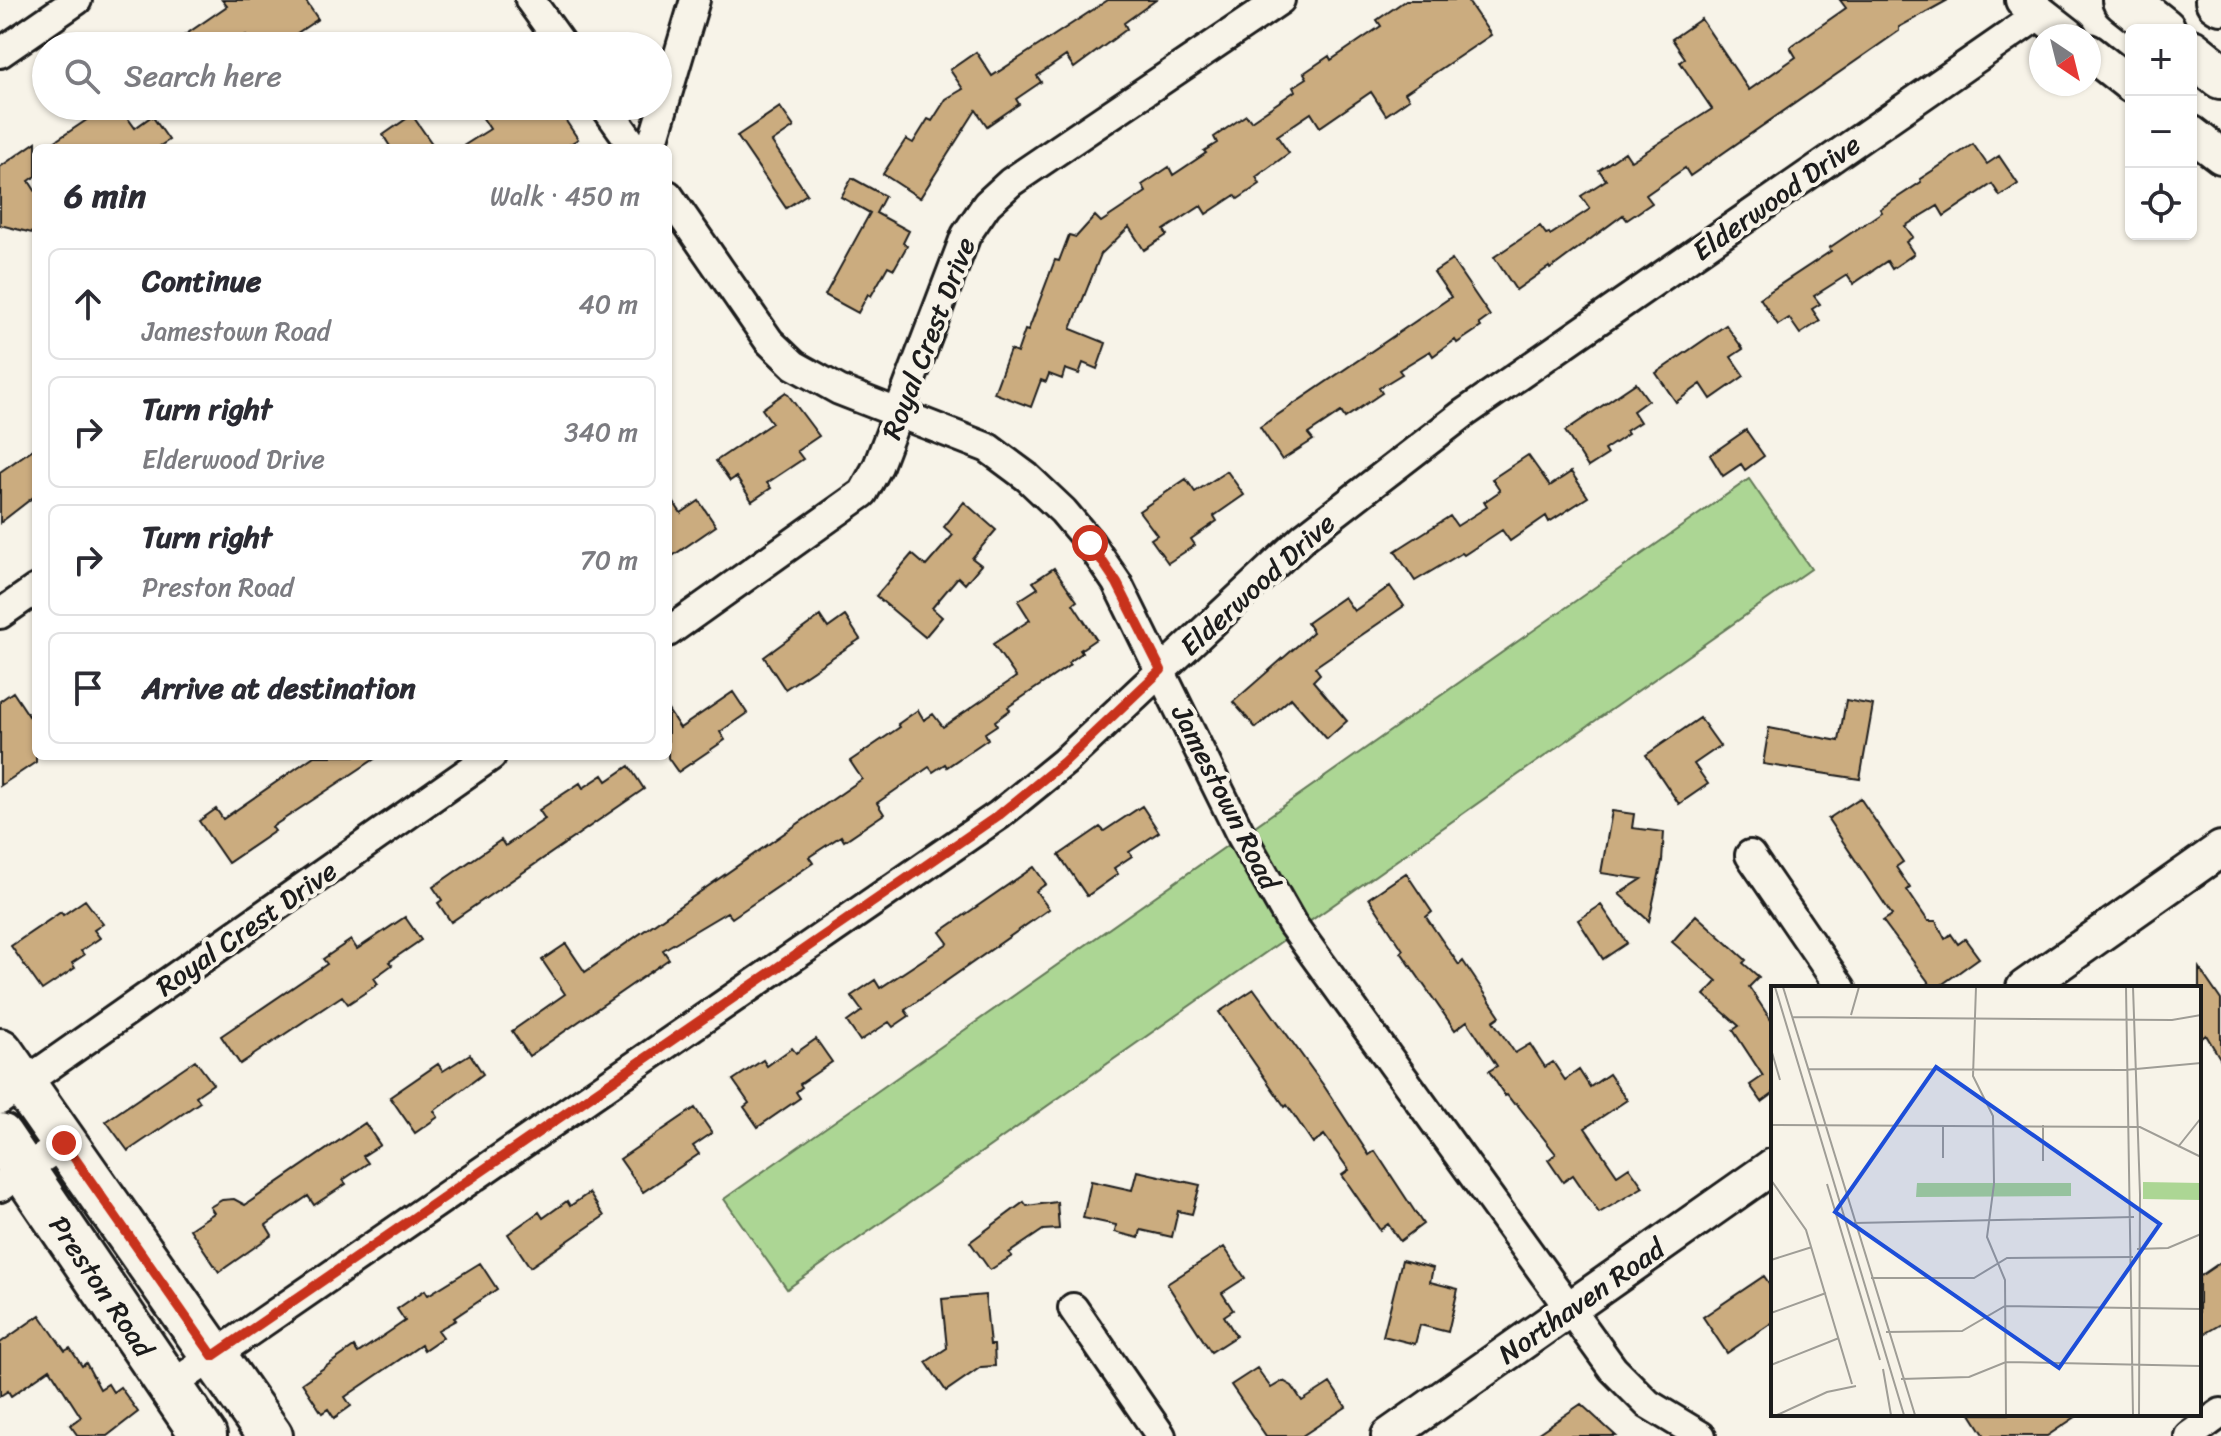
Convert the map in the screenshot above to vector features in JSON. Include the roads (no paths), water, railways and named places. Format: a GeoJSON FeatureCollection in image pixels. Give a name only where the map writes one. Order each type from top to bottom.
{"type":"FeatureCollection","features":[{"type":"Feature","properties":{"kind":"main road"},"geometry":{"type":"LineString","coordinates":[[2125,0],[2155,24]]}},
{"type":"Feature","properties":{"kind":"main road"},"geometry":{"type":"LineString","coordinates":[[2197,57],[2221,76]]}},
{"type":"Feature","properties":{"kind":"main road","name":"Preston Road"},"geometry":{"type":"LineString","coordinates":[[8,1078],[64,1143],[270,1436]]}},
{"type":"Feature","properties":{"kind":"main road","name":"Preston Road"},"geometry":{"type":"LineString","coordinates":[[8,1164],[204,1436]]}},
{"type":"Feature","properties":{"kind":"street"},"geometry":{"type":"LineString","coordinates":[[0,53],[77,0]]}},
{"type":"Feature","properties":{"kind":"street"},"geometry":{"type":"LineString","coordinates":[[530,0],[553,32]]}},
{"type":"Feature","properties":{"kind":"street"},"geometry":{"type":"LineString","coordinates":[[672,77],[695,0]]}},
{"type":"Feature","properties":{"kind":"street","name":"Royal Crest Drive"},"geometry":{"type":"LineString","coordinates":[[672,629],[863,493],[878,466],[966,235],[987,204],[1011,182],[1280,0]]}},
{"type":"Feature","properties":{"kind":"street"},"geometry":{"type":"LineString","coordinates":[[2032,7],[2054,24]]}},
{"type":"Feature","properties":{"kind":"street","name":"Elderwood Drive"},"geometry":{"type":"LineString","coordinates":[[169,1387],[999,815],[1064,762],[1304,537],[1463,414],[2032,7]]}},
{"type":"Feature","properties":{"kind":"street"},"geometry":{"type":"LineString","coordinates":[[2101,61],[2125,80]]}},
{"type":"Feature","properties":{"kind":"street"},"geometry":{"type":"LineString","coordinates":[[615,120],[632,144]]}},
{"type":"Feature","properties":{"kind":"street"},"geometry":{"type":"LineString","coordinates":[[652,144],[659,120]]}},
{"type":"Feature","properties":{"kind":"street"},"geometry":{"type":"LineString","coordinates":[[2197,138],[2221,156]]}},
{"type":"Feature","properties":{"kind":"street","name":"Jamestown Road"},"geometry":{"type":"LineString","coordinates":[[672,201],[769,341],[794,365],[839,390],[988,448],[1027,477],[1063,511],[1090,543],[1117,583],[1239,831],[1292,924],[1613,1369],[1648,1404],[1701,1436]]}},
{"type":"Feature","properties":{"kind":"street"},"geometry":{"type":"LineString","coordinates":[[0,614],[32,592]]}},
{"type":"Feature","properties":{"kind":"street","name":"Royal Crest Drive"},"geometry":{"type":"LineString","coordinates":[[8,1078],[485,760]]}},
{"type":"Feature","properties":{"kind":"street"},"geometry":{"type":"LineString","coordinates":[[2027,986],[2221,849]]}},
{"type":"Feature","properties":{"kind":"street"},"geometry":{"type":"LineString","coordinates":[[1750,855],[1840,986]]}},
{"type":"Feature","properties":{"kind":"street"},"geometry":{"type":"LineString","coordinates":[[8,1164],[64,1143]]}},
{"type":"Feature","properties":{"kind":"street","name":"Northaven Road"},"geometry":{"type":"LineString","coordinates":[[1389,1436],[1771,1167]]}},
{"type":"Feature","properties":{"kind":"street"},"geometry":{"type":"LineString","coordinates":[[1073,1308],[1161,1436]]}},
{"type":"Feature","properties":{"kind":"street"},"geometry":{"type":"LineString","coordinates":[[2189,1436],[2221,1413]]}}]}
